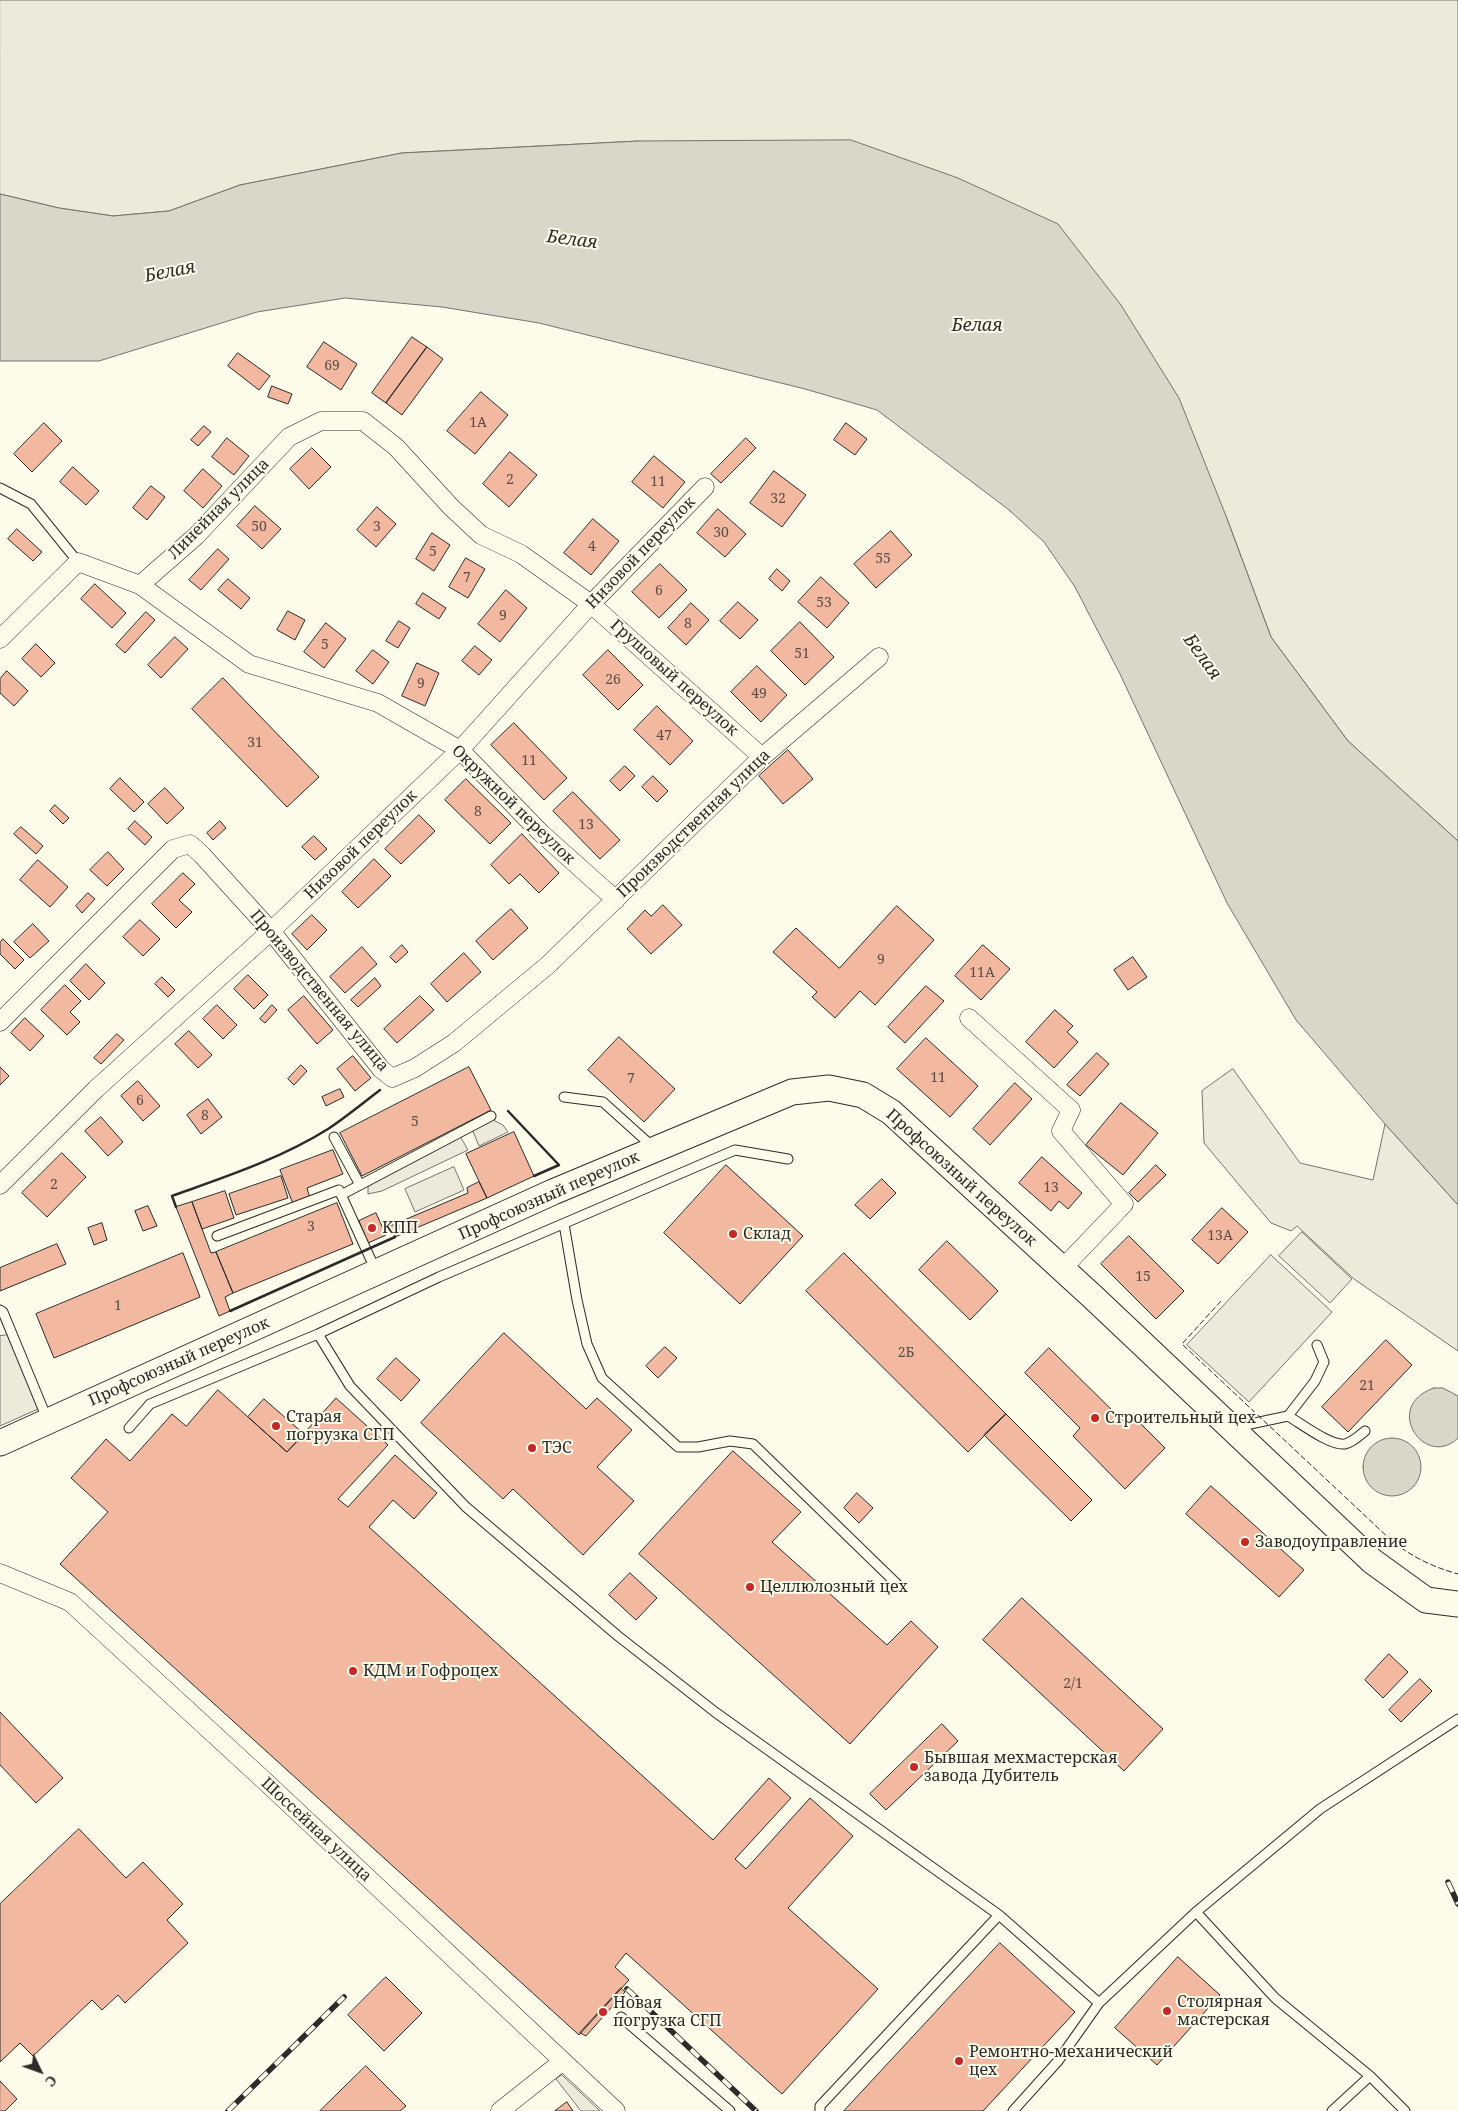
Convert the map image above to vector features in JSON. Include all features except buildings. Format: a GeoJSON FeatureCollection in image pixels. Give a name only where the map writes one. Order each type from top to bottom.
{"type":"FeatureCollection","features":[{"type":"Feature","properties":{"kind":"main road","name":"Профсоюзный переулок"},"geometry":{"type":"LineString","coordinates":[[0,1443],[553,1192],[792,1092],[829,1088],[863,1095],[891,1112],[1062,1269],[1372,1561],[1426,1600],[1458,1604]]}},
{"type":"Feature","properties":{"kind":"street","name":"Линейная улица"},"geometry":{"type":"LineString","coordinates":[[140,585],[196,536],[289,437],[320,421]]}},
{"type":"Feature","properties":{"kind":"street","name":"Грушовый переулок"},"geometry":{"type":"LineString","coordinates":[[320,421],[363,421],[396,447],[451,507],[481,535],[521,554],[591,604],[762,757]]}},
{"type":"Feature","properties":{"kind":"street","name":"Низовой переулок"},"geometry":{"type":"LineString","coordinates":[[0,1185],[96,1089],[271,931],[460,750],[591,604],[705,487]]}},
{"type":"Feature","properties":{"kind":"street"},"geometry":{"type":"LineString","coordinates":[[0,639],[78,562],[140,585]]}},
{"type":"Feature","properties":{"kind":"street","name":"Окружной переулок"},"geometry":{"type":"LineString","coordinates":[[140,585],[249,664],[378,702],[460,750],[541,833],[616,900]]}},
{"type":"Feature","properties":{"kind":"street","name":"Производственная улица"},"geometry":{"type":"LineString","coordinates":[[0,1022],[173,849],[190,844],[271,931],[381,1069],[392,1078],[415,1068],[454,1043],[548,965],[762,757],[879,657]]}},
{"type":"Feature","properties":{"kind":"street"},"geometry":{"type":"LineString","coordinates":[[969,1018],[1072,1110],[1061,1131],[1124,1204],[1062,1269]]}},
{"type":"Feature","properties":{"kind":"street","name":"Шоссейная улица"},"geometry":{"type":"LineString","coordinates":[[0,1572],[70,1602],[268,1784],[616,2111]]}},
{"type":"Feature","properties":{"kind":"street"},"geometry":{"type":"LineString","coordinates":[[500,2111],[563,2061]]}},
{"type":"Feature","properties":{"kind":"lane"},"geometry":{"type":"LineString","coordinates":[[0,488],[31,504],[78,562]]}},
{"type":"Feature","properties":{"kind":"lane"},"geometry":{"type":"LineString","coordinates":[[564,1097],[603,1102],[655,1149]]}},
{"type":"Feature","properties":{"kind":"lane"},"geometry":{"type":"LineString","coordinates":[[341,1195],[491,1116]]}},
{"type":"Feature","properties":{"kind":"lane"},"geometry":{"type":"LineString","coordinates":[[334,1137],[360,1185]]}},
{"type":"Feature","properties":{"kind":"lane"},"geometry":{"type":"LineString","coordinates":[[129,1428],[150,1404],[318,1334],[439,1277],[735,1150],[788,1159]]}},
{"type":"Feature","properties":{"kind":"lane"},"geometry":{"type":"LineString","coordinates":[[217,1236],[339,1190],[377,1272]]}},
{"type":"Feature","properties":{"kind":"lane"},"geometry":{"type":"LineString","coordinates":[[564,1224],[577,1300],[587,1344],[602,1378],[678,1447],[698,1447],[730,1442],[753,1444],[898,1585]]}},
{"type":"Feature","properties":{"kind":"lane"},"geometry":{"type":"LineString","coordinates":[[0,1310],[4,1312],[48,1421]]}},
{"type":"Feature","properties":{"kind":"lane"},"geometry":{"type":"LineString","coordinates":[[318,1334],[350,1386],[466,1507],[618,1636],[715,1712],[998,1915],[1099,2003]]}},
{"type":"Feature","properties":{"kind":"lane"},"geometry":{"type":"LineString","coordinates":[[1231,1428],[1288,1416],[1316,1382],[1324,1362],[1317,1345]]}},
{"type":"Feature","properties":{"kind":"lane"},"geometry":{"type":"LineString","coordinates":[[1288,1416],[1336,1443],[1346,1444],[1365,1431]]}},
{"type":"Feature","properties":{"kind":"lane"},"geometry":{"type":"LineString","coordinates":[[1013,2111],[1058,2061],[1099,2003],[1196,1912],[1320,1809],[1458,1719]]}},
{"type":"Feature","properties":{"kind":"lane"},"geometry":{"type":"LineString","coordinates":[[1196,1912],[1275,1998],[1370,2076],[1405,2111]]}},
{"type":"Feature","properties":{"kind":"lane"},"geometry":{"type":"LineString","coordinates":[[820,2111],[820,2106],[998,1915]]}},
{"type":"Feature","properties":{"kind":"lane"},"geometry":{"type":"LineString","coordinates":[[621,2017],[730,2111]]}},
{"type":"Feature","properties":{"kind":"lane"},"geometry":{"type":"LineString","coordinates":[[1332,2111],[1370,2076]]}},
{"type":"Feature","properties":{"kind":"shaded area"},"geometry":{"type":"Polygon","coordinates":[[[0,0],[1458,0],[1458,841],[1348,741],[1271,637],[1226,516],[639,141],[402,153],[240,185],[169,211],[113,216],[59,208],[0,194],[0,0]]]}},
{"type":"Feature","properties":{"kind":"shaded area"},"geometry":{"type":"Polygon","coordinates":[[[1233,1069],[1300,1163],[1373,1180],[1385,1124],[1458,1205],[1458,1351],[1354,1279],[1297,1226],[1291,1231],[1271,1223],[1204,1143],[1202,1091],[1233,1069]]]}},
{"type":"Feature","properties":{"kind":"shaded area"},"geometry":{"type":"Polygon","coordinates":[[[493,1120],[503,1125],[508,1132],[479,1146],[472,1129],[493,1120]]]}},
{"type":"Feature","properties":{"kind":"shaded area"},"geometry":{"type":"Polygon","coordinates":[[[460,1136],[468,1150],[382,1191],[368,1194],[368,1183],[460,1136]]]}},
{"type":"Feature","properties":{"kind":"shaded area"},"geometry":{"type":"Polygon","coordinates":[[[454,1167],[464,1190],[415,1212],[405,1189],[454,1167]]]}},
{"type":"Feature","properties":{"kind":"shaded area"},"geometry":{"type":"Polygon","coordinates":[[[1302,1232],[1352,1279],[1330,1303],[1279,1256],[1302,1232]]]}},
{"type":"Feature","properties":{"kind":"shaded area"},"geometry":{"type":"Polygon","coordinates":[[[1271,1255],[1332,1312],[1249,1402],[1187,1345],[1271,1255]]]}},
{"type":"Feature","properties":{"kind":"shaded area"},"geometry":{"type":"Polygon","coordinates":[[[8,1335],[38,1409],[0,1426],[0,1336],[8,1335]]]}},
{"type":"Feature","properties":{"kind":"shaded area"},"geometry":{"type":"Polygon","coordinates":[[[562,2075],[600,2111],[581,2111],[556,2079],[562,2075]]]}},
{"type":"Feature","properties":{"kind":"water","name":"Белая"},"geometry":{"type":"Polygon","coordinates":[[[851,140],[958,178],[1058,224],[1121,305],[1179,398],[1271,637],[1348,741],[1458,841],[1458,1205],[1385,1124],[1296,1020],[1227,903],[1120,674],[1075,587],[1044,542],[1009,510],[877,410],[805,389],[539,323],[442,307],[345,298],[257,312],[99,361],[0,361],[0,194],[59,208],[113,216],[169,211],[240,185],[402,153],[639,141],[851,140]]]}},
{"type":"Feature","properties":{"kind":"water"},"geometry":{"type":"Polygon","coordinates":[[[1434,1388],[1443,1388],[1458,1396],[1458,1438],[1445,1446],[1433,1446],[1422,1441],[1414,1432],[1410,1420],[1411,1408],[1418,1397],[1434,1388]]]}},
{"type":"Feature","properties":{"kind":"water"},"geometry":{"type":"Polygon","coordinates":[[[1392,1438],[1403,1440],[1416,1451],[1421,1467],[1419,1478],[1408,1491],[1392,1496],[1381,1494],[1368,1483],[1363,1467],[1365,1456],[1376,1443],[1392,1438]]]}},
{"type":"Feature","properties":{"kind":"railway"},"geometry":{"type":"LineString","coordinates":[[1448,1882],[1458,1904]]}},
{"type":"Feature","properties":{"kind":"railway"},"geometry":{"type":"LineString","coordinates":[[627,1989],[756,2111]]}},
{"type":"Feature","properties":{"kind":"railway"},"geometry":{"type":"LineString","coordinates":[[228,2111],[344,1997]]}},
{"type":"Feature","properties":{"kind":"fence"},"geometry":{"type":"LineString","coordinates":[[1221,1301],[1182,1344],[1392,1541],[1423,1561],[1458,1574]]}},
{"type":"Feature","properties":{"kind":"wall"},"geometry":{"type":"LineString","coordinates":[[176,1207],[172,1196],[252,1167],[310,1140],[348,1115],[380,1090]]}},
{"type":"Feature","properties":{"kind":"wall"},"geometry":{"type":"LineString","coordinates":[[508,1111],[559,1165],[534,1176]]}},
{"type":"Feature","properties":{"kind":"wall"},"geometry":{"type":"LineString","coordinates":[[230,1311],[395,1237]]}},
{"type":"Feature","properties":{"kind":"place","name":"КПП"},"geometry":{"type":"Point","coordinates":[372,1228]}},
{"type":"Feature","properties":{"kind":"place","name":"Склад"},"geometry":{"type":"Point","coordinates":[733,1234]}},
{"type":"Feature","properties":{"kind":"place","name":"Строительный цех"},"geometry":{"type":"Point","coordinates":[1095,1418]}},
{"type":"Feature","properties":{"kind":"place","name":"Старая погрузка СГП"},"geometry":{"type":"Point","coordinates":[276,1426]}},
{"type":"Feature","properties":{"kind":"place","name":"ТЭС"},"geometry":{"type":"Point","coordinates":[532,1448]}},
{"type":"Feature","properties":{"kind":"place","name":"Заводоуправление"},"geometry":{"type":"Point","coordinates":[1245,1542]}},
{"type":"Feature","properties":{"kind":"place","name":"Целлюлозный цех"},"geometry":{"type":"Point","coordinates":[750,1587]}},
{"type":"Feature","properties":{"kind":"place","name":"КДМ и Гофроцех"},"geometry":{"type":"Point","coordinates":[353,1671]}},
{"type":"Feature","properties":{"kind":"place","name":"Бывшая мехмастерская завода Дубитель"},"geometry":{"type":"Point","coordinates":[914,1767]}},
{"type":"Feature","properties":{"kind":"place","name":"Столярная мастерская"},"geometry":{"type":"Point","coordinates":[1167,2011]}},
{"type":"Feature","properties":{"kind":"place","name":"Новая погрузка СГП"},"geometry":{"type":"Point","coordinates":[603,2012]}},
{"type":"Feature","properties":{"kind":"place","name":"Ремонтно-механический цех"},"geometry":{"type":"Point","coordinates":[959,2061]}}]}
